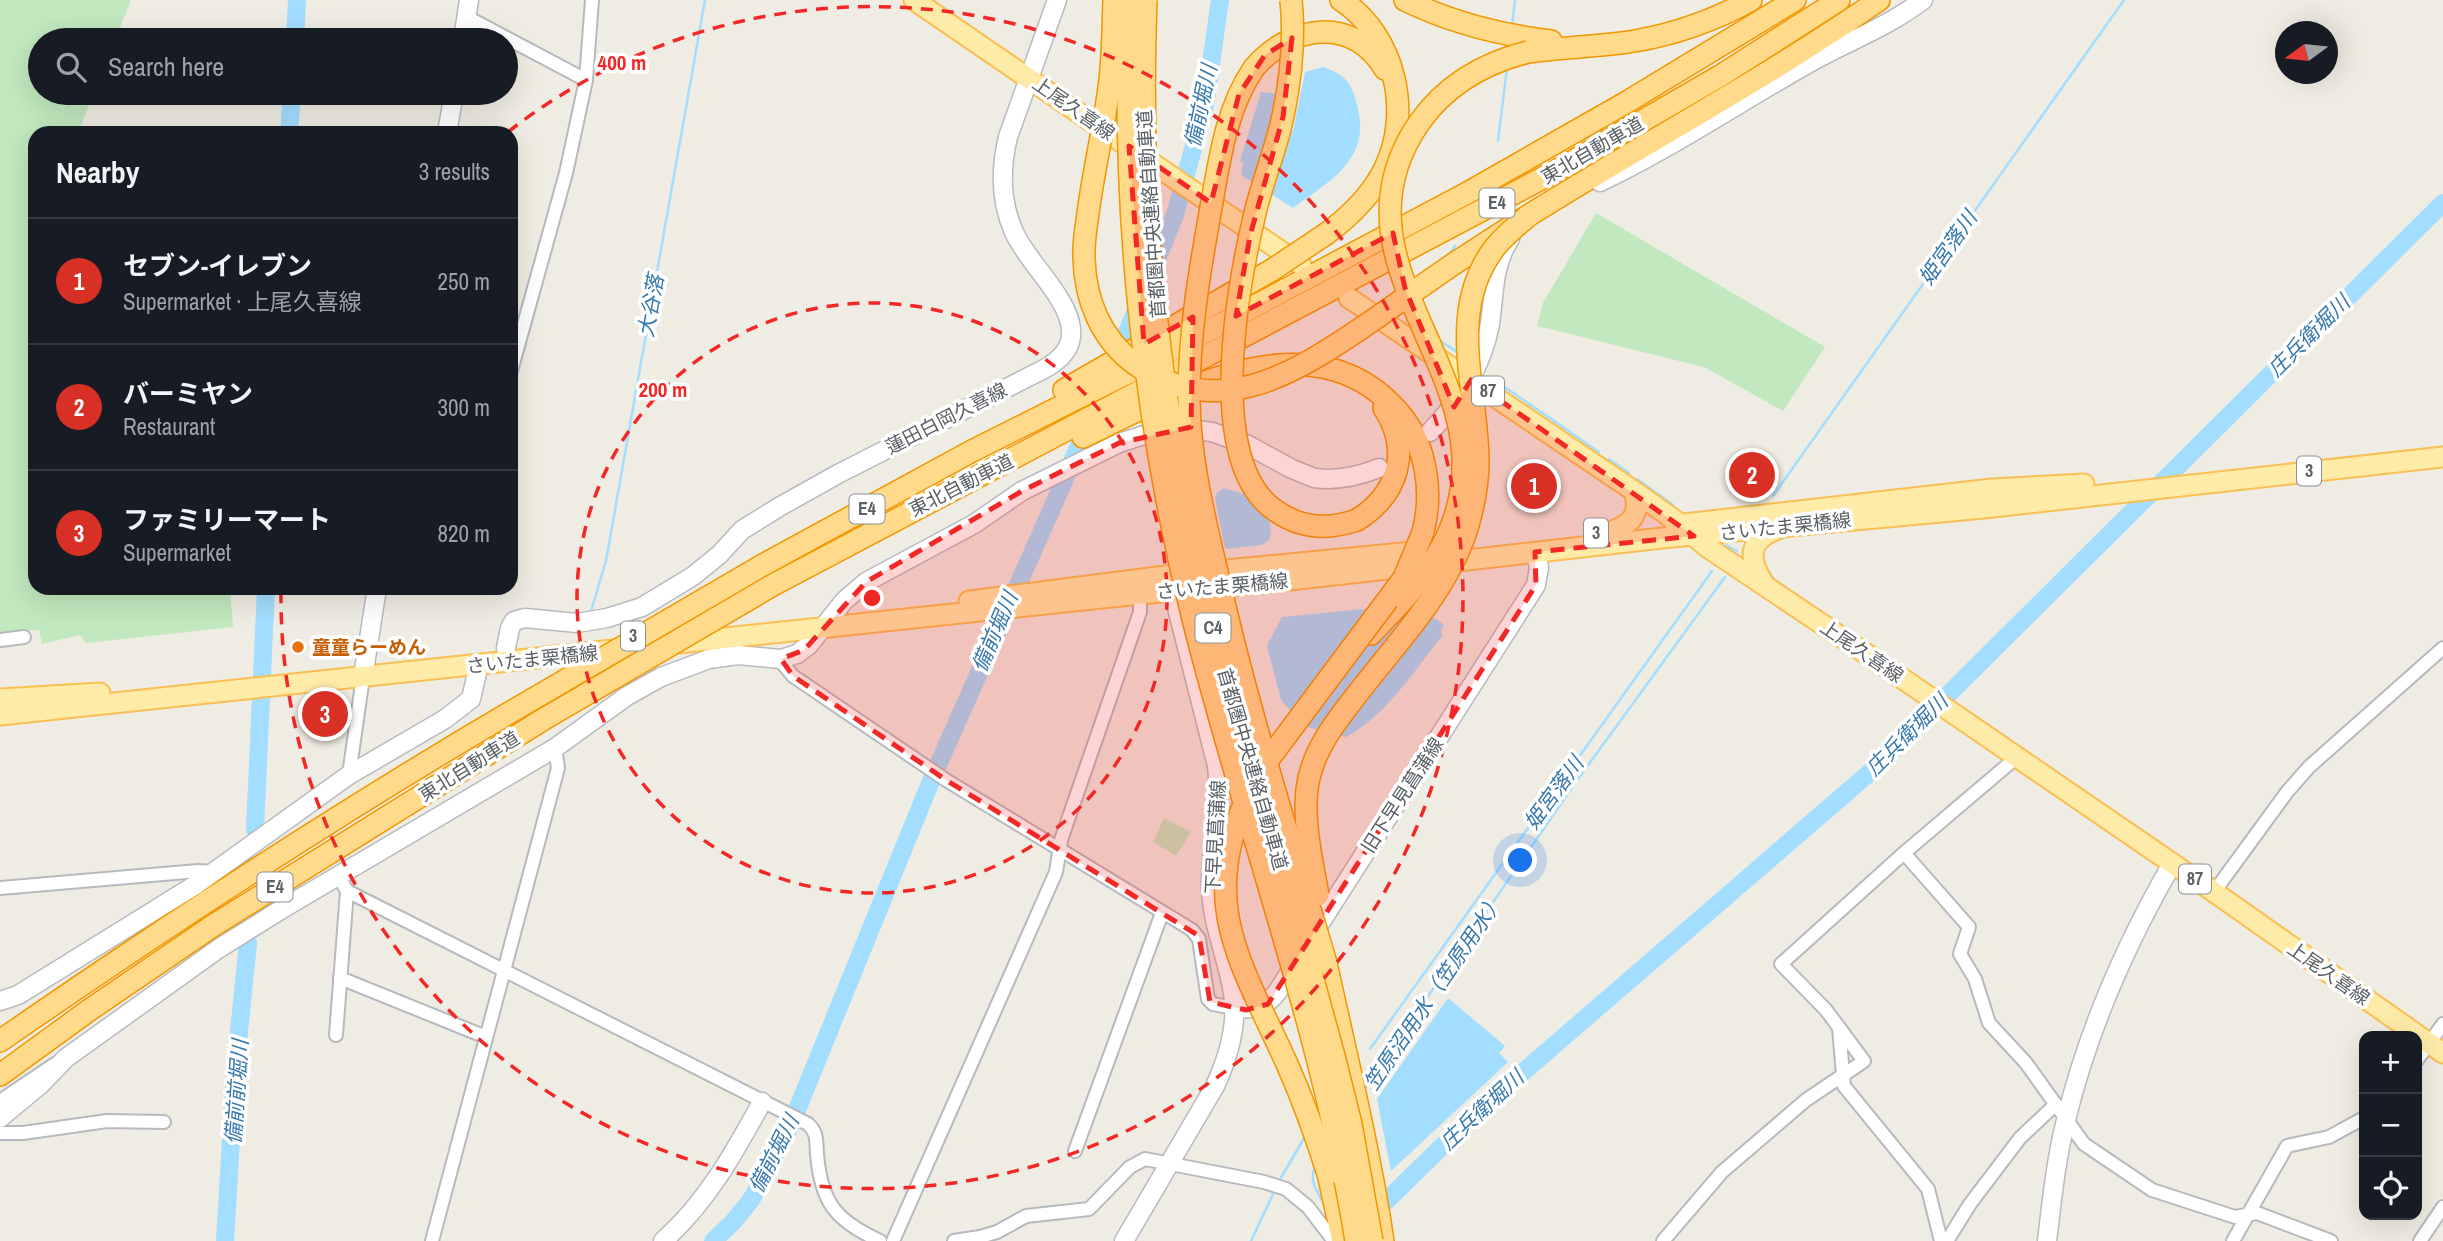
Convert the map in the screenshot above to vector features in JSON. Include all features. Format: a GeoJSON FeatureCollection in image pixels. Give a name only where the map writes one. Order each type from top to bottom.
{"type":"FeatureCollection","features":[{"type":"Feature","properties":{"kind":"highway"},"geometry":{"type":"LineString","coordinates":[[1114,0],[1110,80],[1085,238],[1084,273],[1091,306],[1107,337],[1131,360],[1157,378],[1195,389],[1224,391],[1241,389],[1277,378],[1320,356],[1527,217],[1821,41],[1879,0]]}},
{"type":"Feature","properties":{"kind":"highway","name":"首都圏中央連絡自動車道"},"geometry":{"type":"LineString","coordinates":[[1130,0],[1128,117],[1132,208],[1137,286],[1159,458],[1174,537],[1215,702],[1287,946],[1337,1139],[1356,1241]]}},
{"type":"Feature","properties":{"kind":"highway","name":"首都圏中央連絡自動車道"},"geometry":{"type":"LineString","coordinates":[[1146,0],[1144,111],[1147,205],[1153,280],[1175,452],[1209,614],[1351,1124],[1372,1241]]}},
{"type":"Feature","properties":{"kind":"highway"},"geometry":{"type":"LineString","coordinates":[[1291,0],[1292,44],[1286,100],[1253,223],[1238,305],[1233,378],[1234,430],[1244,469],[1256,490],[1272,509],[1285,518],[1313,527],[1328,527],[1357,520],[1379,503],[1388,492],[1398,464],[1395,431],[1380,401],[1353,378]]}},
{"type":"Feature","properties":{"kind":"highway"},"geometry":{"type":"LineString","coordinates":[[1054,403],[1169,329],[1272,270],[1326,234],[1353,212],[1380,176],[1392,148],[1397,108],[1395,82],[1384,49],[1363,18],[1341,0]]}},
{"type":"Feature","properties":{"kind":"highway"},"geometry":{"type":"LineString","coordinates":[[1405,0],[1447,19],[1528,45],[1595,45],[1636,40],[1707,21],[1751,0]]}},
{"type":"Feature","properties":{"kind":"highway","name":"東北自動車道"},"geometry":{"type":"LineString","coordinates":[[0,1041],[79,986],[300,843],[533,699],[761,566],[972,451],[996,431],[1157,358],[1469,192],[1639,95],[1795,0]]}},
{"type":"Feature","properties":{"kind":"highway","name":"東北自動車道"},"geometry":{"type":"LineString","coordinates":[[4,1072],[214,925],[544,719],[773,585],[914,509],[1034,454],[1145,389],[1556,171],[1720,76],[1839,0]]}},
{"type":"Feature","properties":{"kind":"highway"},"geometry":{"type":"LineString","coordinates":[[1383,1241],[1358,1103],[1326,962],[1249,703],[1201,499],[1191,420],[1192,333],[1215,184],[1233,110],[1238,94],[1265,55],[1288,40],[1312,32],[1328,31],[1344,35],[1372,52],[1383,66],[1391,83],[1397,108]]}},
{"type":"Feature","properties":{"kind":"highway"},"geometry":{"type":"LineString","coordinates":[[1338,668],[1426,574],[1452,527],[1461,492],[1463,454],[1455,416],[1441,374],[1405,288],[1394,247],[1391,206],[1398,167],[1414,131],[1439,99],[1472,74],[1528,45]]}},
{"type":"Feature","properties":{"kind":"highway"},"geometry":{"type":"LineString","coordinates":[[1326,962],[1326,945],[1307,826],[1306,806],[1311,769],[1325,738],[1423,610],[1448,572],[1464,540],[1474,503],[1478,461],[1468,367],[1469,306],[1473,290],[1496,247],[1527,217]]}},
{"type":"Feature","properties":{"kind":"highway"},"geometry":{"type":"LineString","coordinates":[[1034,454],[1174,394],[1255,368],[1292,363],[1317,366],[1366,383],[1385,398],[1407,422],[1415,437],[1428,488],[1423,532],[1404,578],[1261,771],[1237,822],[1225,880],[1229,927],[1235,951],[1304,1104],[1328,1174],[1335,1238]]}},
{"type":"Feature","properties":{"kind":"main road","name":"上尾久喜線"},"geometry":{"type":"LineString","coordinates":[[914,0],[934,6],[1030,78],[1301,265]]}},
{"type":"Feature","properties":{"kind":"main road","name":"上尾久喜線"},"geometry":{"type":"LineString","coordinates":[[1349,298],[1634,491],[1707,547],[2214,892],[2437,1049]]}},
{"type":"Feature","properties":{"kind":"main road","name":"さいたま栗橋線"},"geometry":{"type":"LineString","coordinates":[[2180,479],[2443,445]]}},
{"type":"Feature","properties":{"kind":"main road","name":"さいたま栗橋線"},"geometry":{"type":"LineString","coordinates":[[1035,598],[1140,594],[1173,583],[1272,582],[1536,552],[1992,489],[2147,482],[2443,457]]}},
{"type":"Feature","properties":{"kind":"main road","name":"さいたま栗橋線"},"geometry":{"type":"LineString","coordinates":[[364,671],[479,664],[1612,531],[1789,526],[1984,508],[2147,482]]}},
{"type":"Feature","properties":{"kind":"main road"},"geometry":{"type":"LineString","coordinates":[[1612,531],[1632,522],[1636,515],[1637,500],[1634,491]]}},
{"type":"Feature","properties":{"kind":"main road"},"geometry":{"type":"LineString","coordinates":[[1766,586],[1754,566],[1754,548],[1761,537],[1789,526]]}},
{"type":"Feature","properties":{"kind":"main road","name":"さいたま栗橋線"},"geometry":{"type":"LineString","coordinates":[[0,715],[364,671],[506,648],[826,623]]}},
{"type":"Feature","properties":{"kind":"main road","name":"さいたま栗橋線"},"geometry":{"type":"LineString","coordinates":[[0,699],[248,684]]}},
{"type":"Feature","properties":{"kind":"street"},"geometry":{"type":"LineString","coordinates":[[518,346],[566,173],[586,76],[592,0]]}},
{"type":"Feature","properties":{"kind":"street","name":"蓮田白岡久喜線"},"geometry":{"type":"LineString","coordinates":[[506,648],[514,621],[525,618],[578,623],[607,618],[642,607],[705,567],[742,530],[770,512],[833,476],[1060,359],[1070,342],[1070,318],[1061,299],[1020,245],[1003,197],[1002,171],[1006,146],[1057,0]]}},
{"type":"Feature","properties":{"kind":"street"},"geometry":{"type":"LineString","coordinates":[[1430,432],[1458,401],[1480,361],[1501,256],[1511,237],[1530,219],[1543,209],[1633,166],[1810,63],[1880,29],[1923,0]]}},
{"type":"Feature","properties":{"kind":"street"},"geometry":{"type":"LineString","coordinates":[[465,28],[468,9],[501,28]]}},
{"type":"Feature","properties":{"kind":"street"},"geometry":{"type":"LineString","coordinates":[[518,37],[586,76]]}},
{"type":"Feature","properties":{"kind":"street"},"geometry":{"type":"LineString","coordinates":[[448,126],[452,105]]}},
{"type":"Feature","properties":{"kind":"street"},"geometry":{"type":"LineString","coordinates":[[0,1101],[40,1072],[66,1058],[245,931],[343,884],[555,748],[627,696],[694,663],[738,655],[781,659],[804,650],[866,582],[974,524],[1022,491],[1119,443],[1160,430],[1201,430],[1230,437],[1314,478],[1327,480],[1353,477],[1379,468]]}},
{"type":"Feature","properties":{"kind":"street","name":"旧下早見菖蒲線"},"geometry":{"type":"LineString","coordinates":[[1234,1008],[1251,1010],[1262,1007],[1271,999],[1536,585],[1539,568],[1536,552]]}},
{"type":"Feature","properties":{"kind":"street","name":"下早見菖蒲線"},"geometry":{"type":"LineString","coordinates":[[1124,1241],[1221,1073],[1230,1044],[1234,1008],[1211,897],[1219,787],[1217,766],[1173,583]]}},
{"type":"Feature","properties":{"kind":"street"},"geometry":{"type":"LineString","coordinates":[[893,1241],[1056,872],[1059,849],[1140,611],[1140,594]]}},
{"type":"Feature","properties":{"kind":"street"},"geometry":{"type":"LineString","coordinates":[[349,775],[376,595]]}},
{"type":"Feature","properties":{"kind":"street"},"geometry":{"type":"LineString","coordinates":[[0,640],[24,637]]}},
{"type":"Feature","properties":{"kind":"street"},"geometry":{"type":"LineString","coordinates":[[2214,892],[2287,792],[2309,767],[2443,648]]}},
{"type":"Feature","properties":{"kind":"street"},"geometry":{"type":"LineString","coordinates":[[781,659],[793,677],[920,763],[1192,930],[1198,936],[1206,995],[1210,1003],[1234,1008]]}},
{"type":"Feature","properties":{"kind":"street"},"geometry":{"type":"LineString","coordinates":[[0,1009],[18,995],[215,872],[349,775],[445,719],[471,699],[479,664]]}},
{"type":"Feature","properties":{"kind":"street"},"geometry":{"type":"LineString","coordinates":[[432,1241],[558,768],[555,748]]}},
{"type":"Feature","properties":{"kind":"street"},"geometry":{"type":"LineString","coordinates":[[1663,1241],[1722,1172],[1806,1100],[1864,1061],[1826,1010],[1781,964],[1904,853],[2017,757]]}},
{"type":"Feature","properties":{"kind":"street"},"geometry":{"type":"LineString","coordinates":[[1904,853],[1969,927],[1959,954],[1975,979],[1989,1023],[2026,1063],[2084,1144],[2152,1190],[2235,1217],[2257,1213],[2331,1241]]}},
{"type":"Feature","properties":{"kind":"street"},"geometry":{"type":"LineString","coordinates":[[2047,1241],[2061,1112],[2111,985],[2141,918],[2172,864]]}},
{"type":"Feature","properties":{"kind":"street"},"geometry":{"type":"LineString","coordinates":[[0,888],[198,871],[215,872]]}},
{"type":"Feature","properties":{"kind":"street"},"geometry":{"type":"LineString","coordinates":[[343,884],[504,971],[808,1124],[816,1134],[822,1185],[834,1211],[848,1224],[880,1241]]}},
{"type":"Feature","properties":{"kind":"street"},"geometry":{"type":"LineString","coordinates":[[336,1035],[343,884]]}},
{"type":"Feature","properties":{"kind":"street"},"geometry":{"type":"LineString","coordinates":[[1075,1151],[1162,913]]}},
{"type":"Feature","properties":{"kind":"street"},"geometry":{"type":"LineString","coordinates":[[340,978],[486,1037]]}},
{"type":"Feature","properties":{"kind":"street"},"geometry":{"type":"LineString","coordinates":[[0,1001],[18,995]]}},
{"type":"Feature","properties":{"kind":"street"},"geometry":{"type":"LineString","coordinates":[[2437,1049],[2443,1024]]}},
{"type":"Feature","properties":{"kind":"street"},"geometry":{"type":"LineString","coordinates":[[1839,1026],[1844,1086],[1928,1189],[1941,1241]]}},
{"type":"Feature","properties":{"kind":"street"},"geometry":{"type":"LineString","coordinates":[[0,1118],[41,1084],[66,1058]]}},
{"type":"Feature","properties":{"kind":"street"},"geometry":{"type":"LineString","coordinates":[[663,1241],[710,1191],[766,1104]]}},
{"type":"Feature","properties":{"kind":"street"},"geometry":{"type":"LineString","coordinates":[[1947,1241],[1970,1204],[2020,1138],[2061,1112]]}},
{"type":"Feature","properties":{"kind":"street"},"geometry":{"type":"LineString","coordinates":[[0,1133],[23,1133],[107,1121],[164,1122]]}},
{"type":"Feature","properties":{"kind":"street"},"geometry":{"type":"LineString","coordinates":[[2233,1241],[2287,1146],[2329,1137],[2359,1121]]}},
{"type":"Feature","properties":{"kind":"street"},"geometry":{"type":"LineString","coordinates":[[954,1241],[997,1232],[1026,1216],[1089,1209],[1140,1160],[1170,1163],[1286,1189],[1308,1207],[1335,1238]]}},
{"type":"Feature","properties":{"kind":"street"},"geometry":{"type":"LineString","coordinates":[[2420,1241],[2443,1207]]}},
{"type":"Feature","properties":{"kind":"highlighted area"},"geometry":{"type":"Polygon","coordinates":[[[1292,38],[1283,117],[1250,236],[1236,316],[1393,233],[1405,288],[1454,407],[1471,380],[1694,536],[1535,552],[1536,585],[1268,1004],[1246,1010],[1210,1002],[1199,936],[946,780],[793,676],[781,659],[804,650],[866,582],[1022,491],[1119,443],[1191,427],[1193,317],[1144,344],[1129,146],[1211,203],[1239,94],[1265,55],[1292,38]]]}},
{"type":"Feature","properties":{"kind":"green space"},"geometry":{"type":"Polygon","coordinates":[[[0,0],[131,0],[120,28],[28,28],[28,105],[89,105],[81,126],[28,126],[28,595],[231,595],[233,627],[86,643],[80,635],[42,644],[39,630],[0,632],[0,0]]]}},
{"type":"Feature","properties":{"kind":"green space"},"geometry":{"type":"Polygon","coordinates":[[[1596,213],[1825,347],[1783,411],[1704,367],[1537,326],[1543,303],[1596,213]]]}},
{"type":"Feature","properties":{"kind":"green space"},"geometry":{"type":"Polygon","coordinates":[[[1164,818],[1191,832],[1176,856],[1153,842],[1164,818]]]}},
{"type":"Feature","properties":{"kind":"water"},"geometry":{"type":"Polygon","coordinates":[[[1323,67],[1342,76],[1352,90],[1360,124],[1359,140],[1345,166],[1293,208],[1241,175],[1243,164],[1240,161],[1261,92],[1282,94],[1275,126],[1293,131],[1305,72],[1323,67]]]}},
{"type":"Feature","properties":{"kind":"water"},"geometry":{"type":"Polygon","coordinates":[[[1224,488],[1251,497],[1261,505],[1270,524],[1269,540],[1262,545],[1225,549],[1215,499],[1217,493],[1224,488]]]}},
{"type":"Feature","properties":{"kind":"water"},"geometry":{"type":"Polygon","coordinates":[[[1393,606],[1436,619],[1444,625],[1441,629],[1442,636],[1387,705],[1361,728],[1346,737],[1304,726],[1281,700],[1267,646],[1282,617],[1393,606]]]}},
{"type":"Feature","properties":{"kind":"water"},"geometry":{"type":"Polygon","coordinates":[[[1448,998],[1505,1046],[1499,1053],[1508,1062],[1391,1171],[1377,1099],[1448,998]]]}},
{"type":"Feature","properties":{"kind":"waterway","name":"備前前堀川"},"geometry":{"type":"LineString","coordinates":[[296,28],[297,0]]}},
{"type":"Feature","properties":{"kind":"waterway","name":"大谷落"},"geometry":{"type":"LineString","coordinates":[[591,611],[606,561],[705,0]]}},
{"type":"Feature","properties":{"kind":"waterway","name":"備前堀川"},"geometry":{"type":"LineString","coordinates":[[1152,272],[1175,215],[1205,105],[1220,0]]}},
{"type":"Feature","properties":{"kind":"waterway","name":"笠原沼用水（笠原用水）"},"geometry":{"type":"LineString","coordinates":[[1512,27],[1515,0]]}},
{"type":"Feature","properties":{"kind":"waterway","name":"姫宮落川"},"geometry":{"type":"LineString","coordinates":[[1773,496],[2124,0]]}},
{"type":"Feature","properties":{"kind":"waterway","name":"笠原沼用水（笠原用水）"},"geometry":{"type":"LineString","coordinates":[[1498,141],[1507,68]]}},
{"type":"Feature","properties":{"kind":"waterway","name":"備前前堀川"},"geometry":{"type":"LineString","coordinates":[[290,126],[291,105]]}},
{"type":"Feature","properties":{"kind":"waterway","name":"庄兵衛堀川"},"geometry":{"type":"LineString","coordinates":[[1371,1216],[1478,1111],[1868,774],[2443,203]]}},
{"type":"Feature","properties":{"kind":"waterway","name":"笠原沼用水（笠原用水）"},"geometry":{"type":"LineString","coordinates":[[1448,256],[1455,246]]}},
{"type":"Feature","properties":{"kind":"waterway","name":"備前堀川"},"geometry":{"type":"LineString","coordinates":[[713,1241],[751,1200],[790,1127],[931,781],[1061,488],[1140,301]]}},
{"type":"Feature","properties":{"kind":"waterway","name":"笠原沼用水（笠原用水）"},"geometry":{"type":"LineString","coordinates":[[1439,340],[1460,354]]}},
{"type":"Feature","properties":{"kind":"waterway","name":"笠原沼用水（笠原用水）"},"geometry":{"type":"LineString","coordinates":[[1493,379],[1599,452]]}},
{"type":"Feature","properties":{"kind":"waterway","name":"笠原沼用水（笠原用水）"},"geometry":{"type":"LineString","coordinates":[[1609,459],[1629,473]]}},
{"type":"Feature","properties":{"kind":"waterway","name":"笠原沼用水（笠原用水）"},"geometry":{"type":"LineString","coordinates":[[1637,479],[1673,505]]}},
{"type":"Feature","properties":{"kind":"waterway","name":"笠原沼用水（笠原用水）"},"geometry":{"type":"LineString","coordinates":[[1726,545],[1737,551]]}},
{"type":"Feature","properties":{"kind":"waterway","name":"姫宮落川"},"geometry":{"type":"LineString","coordinates":[[1370,1049],[1712,571]]}},
{"type":"Feature","properties":{"kind":"waterway","name":"笠原沼用水（笠原用水）"},"geometry":{"type":"LineString","coordinates":[[1364,1089],[1578,779],[1725,577]]}},
{"type":"Feature","properties":{"kind":"waterway","name":"備前前堀川"},"geometry":{"type":"LineString","coordinates":[[255,829],[266,595]]}},
{"type":"Feature","properties":{"kind":"waterway","name":"備前前堀川"},"geometry":{"type":"LineString","coordinates":[[225,1241],[235,1071],[248,943]]}},
{"type":"Feature","properties":{"kind":"waterway","name":"姫宮落川"},"geometry":{"type":"LineString","coordinates":[[1279,1181],[1306,1135]]}},
{"type":"Feature","properties":{"kind":"waterway","name":"笠原沼用水（笠原用水）"},"geometry":{"type":"LineString","coordinates":[[1315,1166],[1313,1181],[1324,1204]]}},
{"type":"Feature","properties":{"kind":"waterway","name":"姫宮落川"},"geometry":{"type":"LineString","coordinates":[[1251,1241],[1275,1190]]}},
{"type":"Feature","properties":{"kind":"place","name":"バーミヤン"},"geometry":{"type":"Point","coordinates":[1752,475]}},
{"type":"Feature","properties":{"kind":"place","name":"セブン-イレブン"},"geometry":{"type":"Point","coordinates":[1534,486]}},
{"type":"Feature","properties":{"kind":"place","name":"童童らーめん"},"geometry":{"type":"Point","coordinates":[298,647]}},
{"type":"Feature","properties":{"kind":"place","name":"ファミリーマート"},"geometry":{"type":"Point","coordinates":[325,714]}}]}
